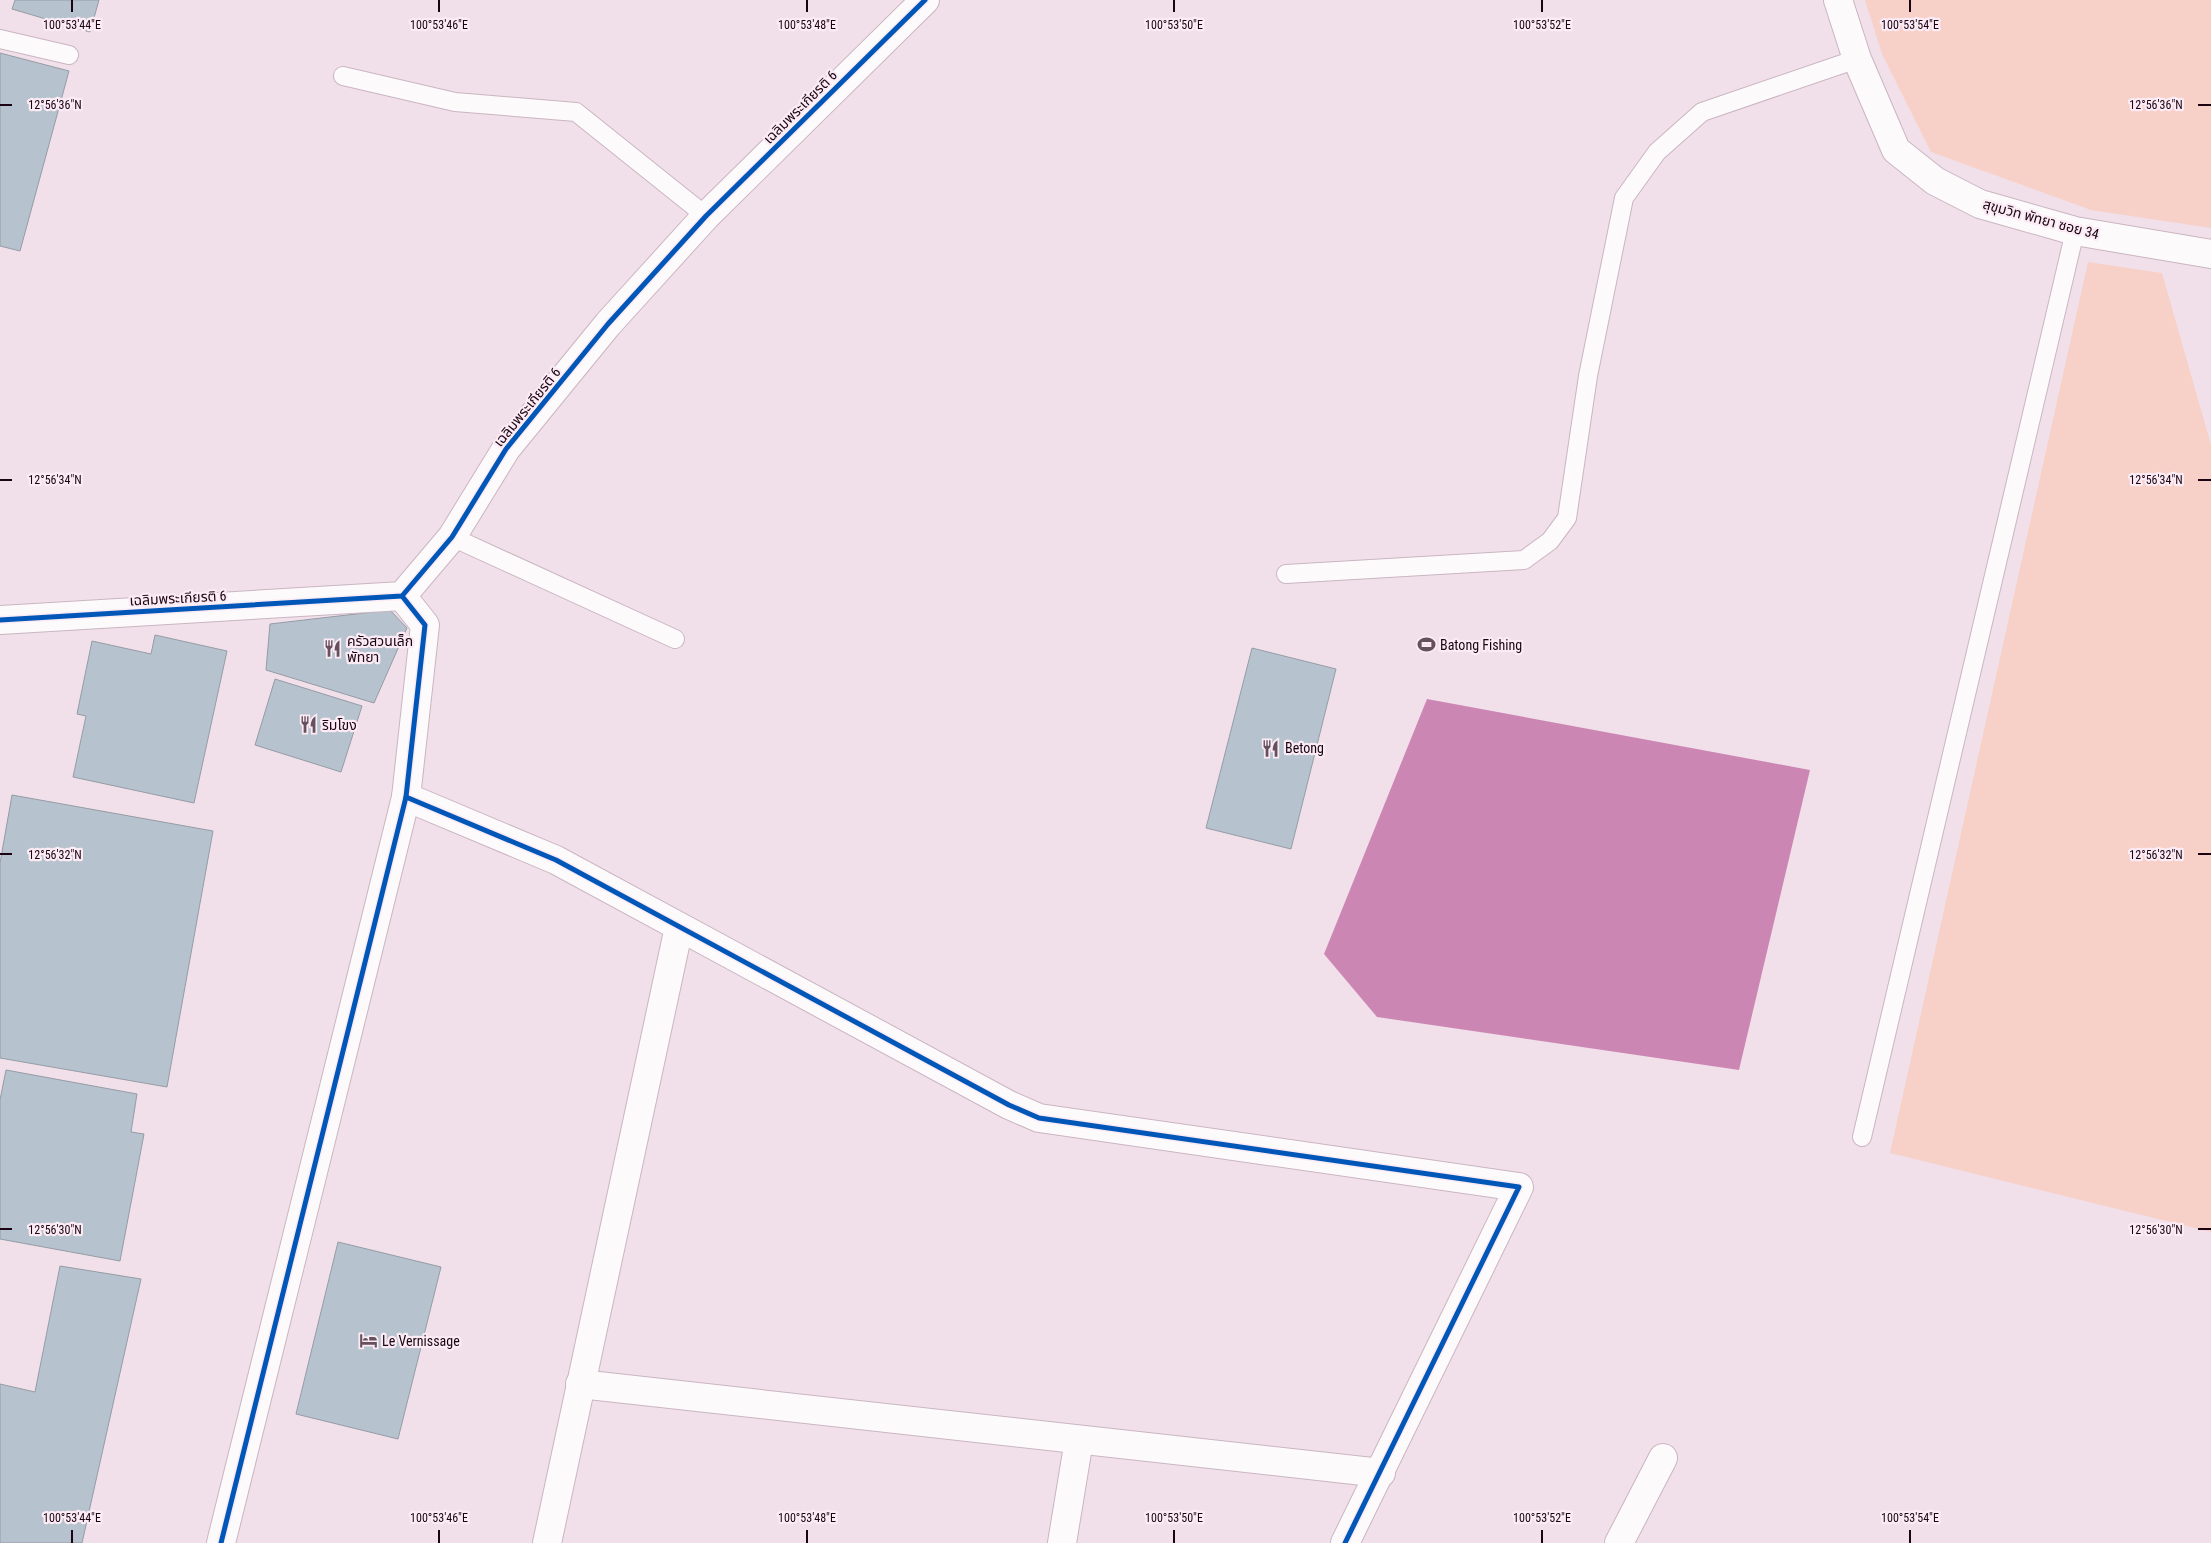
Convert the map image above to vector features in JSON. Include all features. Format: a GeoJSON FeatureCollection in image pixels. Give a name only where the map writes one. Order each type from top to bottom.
{"type":"FeatureCollection","features":[{"type":"Feature","properties":{"kind":"street","name":"เฉลิมพระเกียรติ 6"},"geometry":{"type":"LineString","coordinates":[[0,620],[402,596],[452,537],[506,449],[608,324],[706,216],[924,0]]}},
{"type":"Feature","properties":{"kind":"street","name":"สุขุมวิท พัทยา ซอย 34"},"geometry":{"type":"LineString","coordinates":[[1838,0],[1857,59],[1896,150],[1935,181],[1980,204],[2075,231],[2211,254]]}},
{"type":"Feature","properties":{"kind":"street"},"geometry":{"type":"LineString","coordinates":[[220,1543],[406,797],[425,625],[402,596]]}},
{"type":"Feature","properties":{"kind":"street"},"geometry":{"type":"LineString","coordinates":[[406,797],[556,860],[1000,1100],[1039,1118],[1519,1187],[1381,1473],[1345,1543]]}},
{"type":"Feature","properties":{"kind":"street"},"geometry":{"type":"LineString","coordinates":[[547,1543],[679,927]]}},
{"type":"Feature","properties":{"kind":"street"},"geometry":{"type":"LineString","coordinates":[[580,1384],[1381,1473]]}},
{"type":"Feature","properties":{"kind":"street"},"geometry":{"type":"LineString","coordinates":[[1062,1543],[1079,1440]]}},
{"type":"Feature","properties":{"kind":"street"},"geometry":{"type":"LineString","coordinates":[[1618,1543],[1663,1458]]}},
{"type":"Feature","properties":{"kind":"lane"},"geometry":{"type":"LineString","coordinates":[[0,39],[69,55]]}},
{"type":"Feature","properties":{"kind":"lane"},"geometry":{"type":"LineString","coordinates":[[1286,574],[1524,560],[1550,541],[1567,518],[1588,376],[1624,198],[1657,152],[1702,112],[1857,59]]}},
{"type":"Feature","properties":{"kind":"lane"},"geometry":{"type":"LineString","coordinates":[[343,76],[455,102],[576,112],[706,216]]}},
{"type":"Feature","properties":{"kind":"lane"},"geometry":{"type":"LineString","coordinates":[[1862,1137],[2075,231]]}},
{"type":"Feature","properties":{"kind":"lane"},"geometry":{"type":"LineString","coordinates":[[452,537],[675,639]]}},
{"type":"Feature","properties":{"kind":"shaded area"},"geometry":{"type":"Polygon","coordinates":[[[1865,0],[2211,0],[2211,228],[2091,210],[1931,152],[1882,54],[1865,0]]]}},
{"type":"Feature","properties":{"kind":"shaded area"},"geometry":{"type":"Polygon","coordinates":[[[2088,262],[2162,273],[2211,445],[2211,1232],[1890,1153],[2088,262]]]}},
{"type":"Feature","properties":{"kind":"shaded area"},"geometry":{"type":"Polygon","coordinates":[[[1427,699],[1810,770],[1739,1070],[1377,1017],[1324,954],[1427,699]]]}},
{"type":"Feature","properties":{"kind":"building"},"geometry":{"type":"Polygon","coordinates":[[[15,0],[99,0],[90,32],[12,9],[15,0]]]}},
{"type":"Feature","properties":{"kind":"building"},"geometry":{"type":"Polygon","coordinates":[[[0,53],[69,71],[20,251],[0,246],[0,53]]]}},
{"type":"Feature","properties":{"kind":"building","name":"ครัวสวนเล็ก พัทยา"},"geometry":{"type":"Polygon","coordinates":[[[390,610],[407,628],[374,703],[266,670],[270,624],[390,610]]]}},
{"type":"Feature","properties":{"kind":"building"},"geometry":{"type":"Polygon","coordinates":[[[155,635],[227,651],[194,803],[73,777],[86,716],[77,714],[92,641],[151,654],[155,635]]]}},
{"type":"Feature","properties":{"kind":"building","name":"Betong"},"geometry":{"type":"Polygon","coordinates":[[[1252,648],[1336,669],[1291,849],[1206,828],[1252,648]]]}},
{"type":"Feature","properties":{"kind":"building","name":"ริมโขง"},"geometry":{"type":"Polygon","coordinates":[[[275,679],[362,706],[341,772],[255,745],[275,679]]]}},
{"type":"Feature","properties":{"kind":"building"},"geometry":{"type":"Polygon","coordinates":[[[12,795],[213,831],[167,1087],[0,1058],[0,863],[12,795]]]}},
{"type":"Feature","properties":{"kind":"building"},"geometry":{"type":"Polygon","coordinates":[[[6,1070],[137,1094],[131,1132],[144,1134],[120,1261],[0,1239],[0,1100],[6,1070]]]}},
{"type":"Feature","properties":{"kind":"building","name":"Le Vernissage"},"geometry":{"type":"Polygon","coordinates":[[[338,1242],[441,1267],[398,1439],[296,1414],[338,1242]]]}},
{"type":"Feature","properties":{"kind":"building"},"geometry":{"type":"Polygon","coordinates":[[[60,1266],[141,1279],[82,1543],[0,1543],[0,1384],[35,1392],[60,1266]]]}},
{"type":"Feature","properties":{"kind":"cycle path"},"geometry":{"type":"LineString","coordinates":[[0,620],[402,596],[452,537],[506,449],[608,324],[706,216],[925,0]]}},
{"type":"Feature","properties":{"kind":"cycle path"},"geometry":{"type":"LineString","coordinates":[[221,1543],[406,797],[425,625],[402,596]]}},
{"type":"Feature","properties":{"kind":"cycle path"},"geometry":{"type":"LineString","coordinates":[[406,797],[556,860],[1009,1105],[1039,1118],[1519,1187],[1345,1543]]}},
{"type":"Feature","properties":{"kind":"place","name":"Batong Fishing"},"geometry":{"type":"Point","coordinates":[1426,645]}},
{"type":"Feature","properties":{"kind":"place","name":"ครัวสวนเล็ก พัทยา"},"geometry":{"type":"Point","coordinates":[333,649]}},
{"type":"Feature","properties":{"kind":"place","name":"ริมโขง"},"geometry":{"type":"Point","coordinates":[308,725]}},
{"type":"Feature","properties":{"kind":"place","name":"Betong"},"geometry":{"type":"Point","coordinates":[1271,748]}},
{"type":"Feature","properties":{"kind":"place","name":"Le Vernissage"},"geometry":{"type":"Point","coordinates":[368,1341]}}]}
